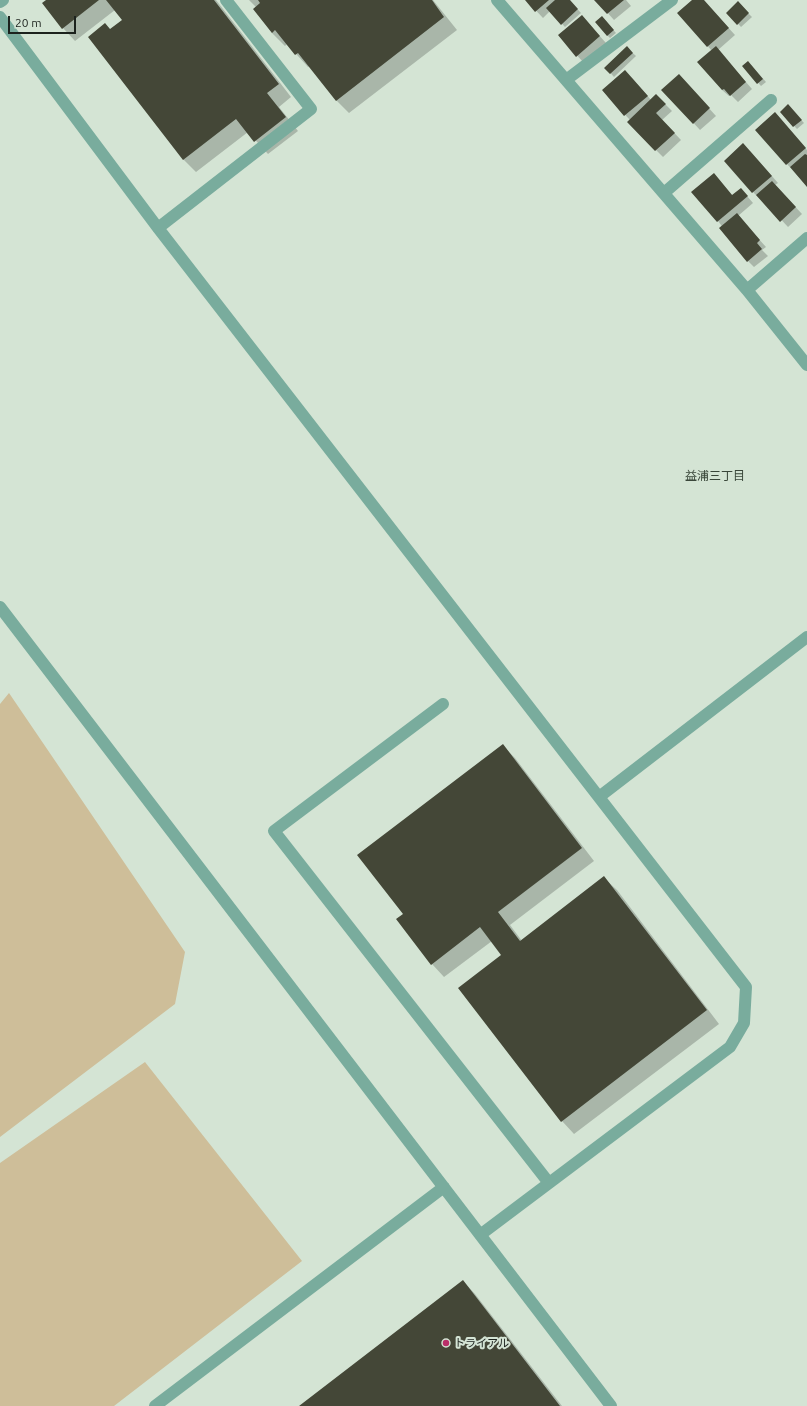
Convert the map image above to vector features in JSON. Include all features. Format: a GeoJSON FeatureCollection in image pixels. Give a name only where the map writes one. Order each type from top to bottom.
{"type":"FeatureCollection","features":[{"type":"Feature","properties":{"kind":"street"},"geometry":{"type":"LineString","coordinates":[[158,228],[311,110],[226,0]]}},
{"type":"Feature","properties":{"kind":"street"},"geometry":{"type":"LineString","coordinates":[[497,0],[747,290],[807,365]]}},
{"type":"Feature","properties":{"kind":"street"},"geometry":{"type":"LineString","coordinates":[[566,80],[672,0]]}},
{"type":"Feature","properties":{"kind":"street"},"geometry":{"type":"LineString","coordinates":[[0,17],[158,228],[746,987],[744,1023],[730,1047],[480,1235]]}},
{"type":"Feature","properties":{"kind":"street"},"geometry":{"type":"LineString","coordinates":[[664,193],[771,100]]}},
{"type":"Feature","properties":{"kind":"street"},"geometry":{"type":"LineString","coordinates":[[747,290],[807,238]]}},
{"type":"Feature","properties":{"kind":"street"},"geometry":{"type":"LineString","coordinates":[[0,607],[612,1406]]}},
{"type":"Feature","properties":{"kind":"street"},"geometry":{"type":"LineString","coordinates":[[599,797],[807,637]]}},
{"type":"Feature","properties":{"kind":"street"},"geometry":{"type":"LineString","coordinates":[[443,704],[274,831],[549,1183]]}},
{"type":"Feature","properties":{"kind":"street"},"geometry":{"type":"LineString","coordinates":[[155,1406],[444,1187]]}},
{"type":"Feature","properties":{"kind":"shaded area"},"geometry":{"type":"Polygon","coordinates":[[[9,693],[185,952],[175,1004],[0,1137],[0,704],[9,693]]]}},
{"type":"Feature","properties":{"kind":"shaded area"},"geometry":{"type":"Polygon","coordinates":[[[145,1062],[302,1261],[114,1406],[0,1406],[0,1163],[145,1062]]]}},
{"type":"Feature","properties":{"kind":"building"},"geometry":{"type":"Polygon","coordinates":[[[46,0],[99,0],[62,29],[42,3],[46,0]]]}},
{"type":"Feature","properties":{"kind":"building"},"geometry":{"type":"Polygon","coordinates":[[[106,0],[214,0],[279,84],[267,93],[286,117],[254,142],[236,119],[183,160],[88,37],[105,23],[110,29],[122,20],[106,0]]]}},
{"type":"Feature","properties":{"kind":"building"},"geometry":{"type":"Polygon","coordinates":[[[258,0],[432,0],[444,17],[336,101],[298,53],[295,55],[275,30],[272,33],[253,9],[260,3],[258,0]]]}},
{"type":"Feature","properties":{"kind":"building"},"geometry":{"type":"Polygon","coordinates":[[[525,0],[549,0],[535,12],[525,0]]]}},
{"type":"Feature","properties":{"kind":"building"},"geometry":{"type":"Polygon","coordinates":[[[555,0],[570,0],[578,9],[561,25],[546,8],[555,0]]]}},
{"type":"Feature","properties":{"kind":"building"},"geometry":{"type":"Polygon","coordinates":[[[594,0],[624,0],[607,14],[594,0]]]}},
{"type":"Feature","properties":{"kind":"building"},"geometry":{"type":"Polygon","coordinates":[[[692,0],[704,0],[729,28],[707,47],[677,13],[692,0]]]}},
{"type":"Feature","properties":{"kind":"building"},"geometry":{"type":"Polygon","coordinates":[[[738,1],[749,13],[737,25],[726,13],[738,1]]]}},
{"type":"Feature","properties":{"kind":"building"},"geometry":{"type":"Polygon","coordinates":[[[582,15],[600,36],[576,57],[558,35],[582,15]]]}},
{"type":"Feature","properties":{"kind":"building"},"geometry":{"type":"Polygon","coordinates":[[[602,16],[614,30],[607,36],[595,22],[602,16]]]}},
{"type":"Feature","properties":{"kind":"building"},"geometry":{"type":"Polygon","coordinates":[[[627,46],[633,53],[610,74],[604,68],[627,46]]]}},
{"type":"Feature","properties":{"kind":"building"},"geometry":{"type":"Polygon","coordinates":[[[716,46],[746,82],[730,96],[724,89],[722,90],[697,62],[716,46]]]}},
{"type":"Feature","properties":{"kind":"building"},"geometry":{"type":"Polygon","coordinates":[[[748,61],[763,79],[757,84],[742,66],[748,61]]]}},
{"type":"Feature","properties":{"kind":"building"},"geometry":{"type":"Polygon","coordinates":[[[625,70],[648,96],[624,116],[602,90],[625,70]]]}},
{"type":"Feature","properties":{"kind":"building"},"geometry":{"type":"Polygon","coordinates":[[[679,74],[710,108],[693,124],[661,90],[679,74]]]}},
{"type":"Feature","properties":{"kind":"building"},"geometry":{"type":"Polygon","coordinates":[[[656,94],[666,104],[656,113],[675,133],[655,151],[627,122],[656,94]]]}},
{"type":"Feature","properties":{"kind":"building"},"geometry":{"type":"Polygon","coordinates":[[[788,104],[802,120],[793,127],[780,112],[788,104]]]}},
{"type":"Feature","properties":{"kind":"building"},"geometry":{"type":"Polygon","coordinates":[[[775,112],[806,148],[786,165],[755,130],[775,112]]]}},
{"type":"Feature","properties":{"kind":"building"},"geometry":{"type":"Polygon","coordinates":[[[743,143],[772,176],[752,193],[724,161],[743,143]]]}},
{"type":"Feature","properties":{"kind":"building"},"geometry":{"type":"Polygon","coordinates":[[[805,154],[807,155],[807,187],[790,167],[805,154]]]}},
{"type":"Feature","properties":{"kind":"building"},"geometry":{"type":"Polygon","coordinates":[[[714,173],[732,195],[741,188],[748,196],[717,222],[691,192],[714,173]]]}},
{"type":"Feature","properties":{"kind":"building"},"geometry":{"type":"Polygon","coordinates":[[[772,181],[796,207],[780,222],[756,195],[772,181]]]}},
{"type":"Feature","properties":{"kind":"building"},"geometry":{"type":"Polygon","coordinates":[[[737,213],[760,240],[757,243],[762,249],[747,262],[719,228],[737,213]]]}},
{"type":"Feature","properties":{"kind":"building"},"geometry":{"type":"Polygon","coordinates":[[[503,744],[582,848],[498,912],[520,941],[604,876],[707,1010],[561,1122],[458,988],[501,955],[480,927],[431,965],[396,919],[403,914],[357,855],[503,744]]]}},
{"type":"Feature","properties":{"kind":"building","name":"トライアル"},"geometry":{"type":"Polygon","coordinates":[[[463,1280],[560,1406],[299,1406],[463,1280]]]}},
{"type":"Feature","properties":{"kind":"place","name":"トライアル"},"geometry":{"type":"Point","coordinates":[446,1343]}},
{"type":"Feature","properties":{"kind":"district","name":"益浦三丁目"},"geometry":{"type":"Point","coordinates":[715,476]}}]}
